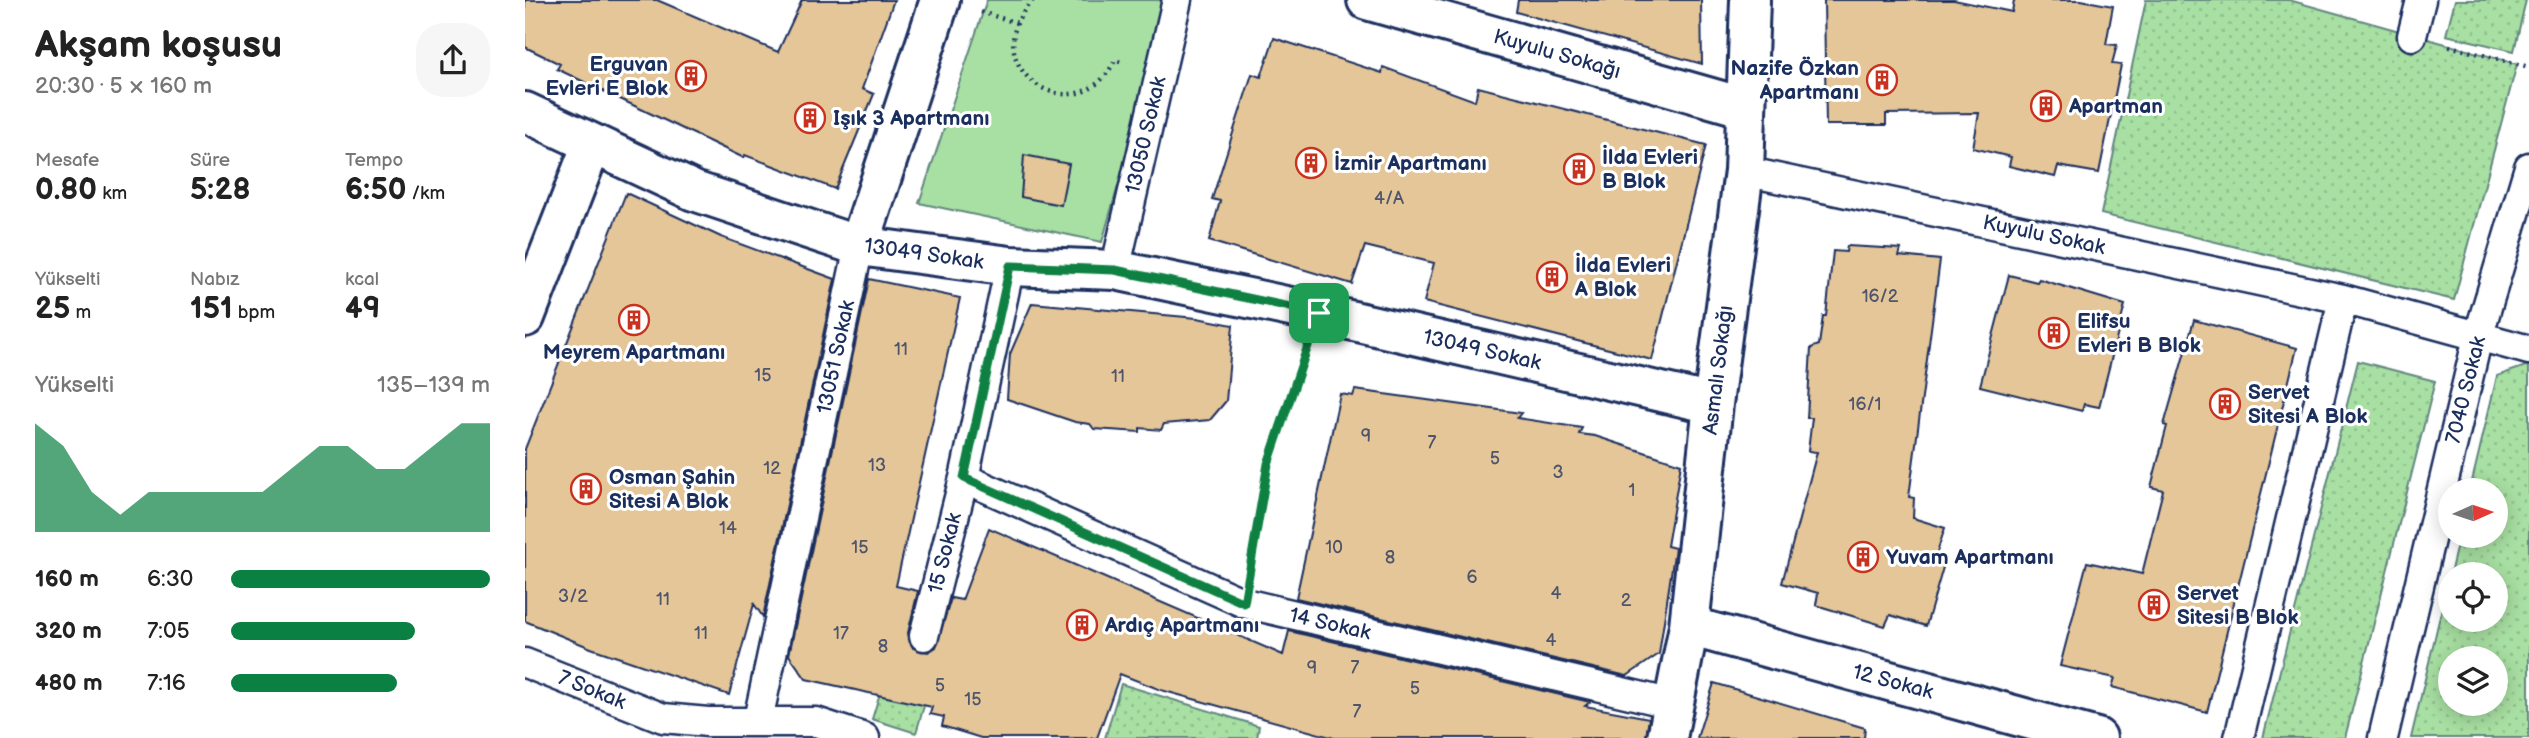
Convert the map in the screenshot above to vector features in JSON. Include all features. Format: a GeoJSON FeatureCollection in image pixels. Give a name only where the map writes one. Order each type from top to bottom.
{"type":"FeatureCollection","features":[{"type":"Feature","properties":{"kind":"street","name":"13051 Sokak"},"geometry":{"type":"LineString","coordinates":[[859,246],[940,0]]}},
{"type":"Feature","properties":{"kind":"street","name":"Kuyulu Sokağı"},"geometry":{"type":"LineString","coordinates":[[1367,0],[1747,108]]}},
{"type":"Feature","properties":{"kind":"street","name":"Asmalı Sokağı"},"geometry":{"type":"LineString","coordinates":[[1670,721],[1689,626],[1713,404],[1744,171],[1750,0]]}},
{"type":"Feature","properties":{"kind":"street","name":"13049 Sokak"},"geometry":{"type":"LineString","coordinates":[[525,111],[694,191],[859,246],[1010,266],[1115,270],[1319,313],[1713,404]]}},
{"type":"Feature","properties":{"kind":"street"},"geometry":{"type":"LineString","coordinates":[[525,317],[592,144]]}},
{"type":"Feature","properties":{"kind":"street","name":"12 Sokak"},"geometry":{"type":"LineString","coordinates":[[1689,626],[2097,738]]}},
{"type":"Feature","properties":{"kind":"lane","name":"13050 Sokak"},"geometry":{"type":"LineString","coordinates":[[1115,270],[1177,0]]}},
{"type":"Feature","properties":{"kind":"lane"},"geometry":{"type":"LineString","coordinates":[[2411,36],[2421,0]]}},
{"type":"Feature","properties":{"kind":"lane","name":"7040 Sokak"},"geometry":{"type":"LineString","coordinates":[[2383,738],[2478,338],[2529,167]]}},
{"type":"Feature","properties":{"kind":"lane","name":"Kuyulu Sokak"},"geometry":{"type":"LineString","coordinates":[[1744,171],[2343,299],[2529,350]]}},
{"type":"Feature","properties":{"kind":"lane","name":"13051 Sokak"},"geometry":{"type":"LineString","coordinates":[[758,720],[859,246]]}},
{"type":"Feature","properties":{"kind":"lane","name":"15 Sokak"},"geometry":{"type":"LineString","coordinates":[[923,635],[964,478],[1010,266]]}},
{"type":"Feature","properties":{"kind":"lane"},"geometry":{"type":"LineString","coordinates":[[2239,738],[2343,299]]}},
{"type":"Feature","properties":{"kind":"lane","name":"14 Sokak"},"geometry":{"type":"LineString","coordinates":[[964,478],[1244,603],[1670,721]]}},
{"type":"Feature","properties":{"kind":"lane","name":"7 Sokak"},"geometry":{"type":"LineString","coordinates":[[525,663],[663,718],[708,722],[816,722],[865,738]]}},
{"type":"Feature","properties":{"kind":"path"},"geometry":{"type":"LineString","coordinates":[[1033,0],[1014,27],[1013,45],[1021,70],[1031,82],[1046,91],[1062,95],[1079,93],[1103,80],[1115,60],[1160,75]]}},
{"type":"Feature","properties":{"kind":"path"},"geometry":{"type":"LineString","coordinates":[[2411,36],[2529,68]]}},
{"type":"Feature","properties":{"kind":"path"},"geometry":{"type":"LineString","coordinates":[[1244,603],[1268,464],[1319,313]]}},
{"type":"Feature","properties":{"kind":"green space"},"geometry":{"type":"Polygon","coordinates":[[[987,0],[1171,0],[1102,242],[919,203],[987,0]]]}},
{"type":"Feature","properties":{"kind":"green space"},"geometry":{"type":"Polygon","coordinates":[[[2146,0],[2289,0],[2517,64],[2454,300],[2101,214],[2146,0]]]}},
{"type":"Feature","properties":{"kind":"green space"},"geometry":{"type":"Polygon","coordinates":[[[2455,0],[2526,0],[2514,51],[2446,35],[2455,0]]]}},
{"type":"Feature","properties":{"kind":"green space"},"geometry":{"type":"Polygon","coordinates":[[[2358,361],[2435,381],[2345,738],[2263,738],[2358,361]]]}},
{"type":"Feature","properties":{"kind":"green space"},"geometry":{"type":"Polygon","coordinates":[[[2529,365],[2529,738],[2411,738],[2438,624],[2438,632],[2508,632],[2508,562],[2453,562],[2456,548],[2508,548],[2508,478],[2473,478],[2497,376],[2529,365]]]}},
{"type":"Feature","properties":{"kind":"green space"},"geometry":{"type":"Polygon","coordinates":[[[899,631],[942,645],[916,733],[872,719],[899,631]]]}},
{"type":"Feature","properties":{"kind":"green space"},"geometry":{"type":"Polygon","coordinates":[[[1121,684],[1259,726],[1257,738],[1105,738],[1121,684]]]}},
{"type":"Feature","properties":{"kind":"building"},"geometry":{"type":"Polygon","coordinates":[[[525,0],[657,0],[778,52],[802,0],[894,0],[862,89],[874,94],[835,189],[745,155],[744,158],[557,69],[560,64],[525,47],[525,0]]]}},
{"type":"Feature","properties":{"kind":"building"},"geometry":{"type":"Polygon","coordinates":[[[1518,0],[1701,0],[1702,64],[1516,12],[1518,0]]]}},
{"type":"Feature","properties":{"kind":"building"},"geometry":{"type":"Polygon","coordinates":[[[1824,0],[1954,0],[2012,12],[2014,0],[2081,0],[2113,6],[2106,44],[2117,45],[2112,64],[2121,65],[2099,173],[2058,166],[2055,177],[2009,166],[2011,157],[1973,148],[1979,113],[1886,114],[1886,125],[1826,125],[1824,0]]]}},
{"type":"Feature","properties":{"kind":"building"},"geometry":{"type":"Polygon","coordinates":[[[1274,38],[1382,73],[1383,67],[1475,101],[1478,87],[1706,145],[1652,360],[1424,302],[1434,263],[1365,246],[1352,284],[1209,241],[1220,201],[1212,199],[1231,139],[1252,74],[1261,77],[1274,38]]]}},
{"type":"Feature","properties":{"kind":"building"},"geometry":{"type":"Polygon","coordinates":[[[1024,155],[1069,164],[1061,205],[1021,197],[1024,155]]]}},
{"type":"Feature","properties":{"kind":"building"},"geometry":{"type":"Polygon","coordinates":[[[626,193],[721,237],[835,279],[763,617],[754,604],[729,695],[591,648],[525,621],[525,449],[626,193]]]}},
{"type":"Feature","properties":{"kind":"building"},"geometry":{"type":"Polygon","coordinates":[[[1847,246],[1901,249],[1899,256],[1940,260],[1909,497],[1914,498],[1913,518],[1945,528],[1934,561],[1944,564],[1926,626],[1890,615],[1885,626],[1816,605],[1818,593],[1782,583],[1817,452],[1808,451],[1812,418],[1807,418],[1811,348],[1819,345],[1823,316],[1826,316],[1833,251],[1846,252],[1847,246]]]}},
{"type":"Feature","properties":{"kind":"building","name":"Elifsu Evleri B Blok"},"geometry":{"type":"Polygon","coordinates":[[[2009,275],[2037,282],[2039,279],[2125,305],[2099,407],[2084,404],[2082,411],[1980,386],[2009,275]]]}},
{"type":"Feature","properties":{"kind":"building"},"geometry":{"type":"Polygon","coordinates":[[[869,279],[960,298],[896,586],[918,591],[908,633],[913,648],[928,652],[936,647],[951,598],[962,600],[989,528],[1283,655],[1289,631],[1590,702],[1585,706],[1649,718],[1646,738],[1334,738],[1161,690],[1120,674],[1097,738],[981,738],[942,726],[944,717],[930,714],[932,707],[806,679],[789,655],[869,279]]]}},
{"type":"Feature","properties":{"kind":"building"},"geometry":{"type":"Polygon","coordinates":[[[1032,303],[1197,318],[1233,325],[1226,401],[1210,420],[1164,424],[1161,430],[1140,428],[1140,432],[1094,429],[1090,424],[1075,422],[1007,399],[1010,354],[1032,303]]]}},
{"type":"Feature","properties":{"kind":"building"},"geometry":{"type":"Polygon","coordinates":[[[2194,320],[2297,348],[2207,712],[2112,687],[2115,678],[2060,666],[2087,562],[2142,574],[2163,490],[2151,487],[2167,426],[2164,425],[2194,320]]]}},
{"type":"Feature","properties":{"kind":"building"},"geometry":{"type":"Polygon","coordinates":[[[1355,390],[1521,413],[1517,418],[1582,428],[1579,434],[1595,436],[1681,464],[1667,546],[1675,548],[1659,654],[1627,676],[1296,598],[1340,394],[1353,396],[1355,390]]]}},
{"type":"Feature","properties":{"kind":"building"},"geometry":{"type":"Polygon","coordinates":[[[1714,683],[1865,728],[1864,738],[1697,738],[1714,683]]]}},
{"type":"Feature","properties":{"kind":"place","name":"Erguvan Evleri E Blok"},"geometry":{"type":"Point","coordinates":[691,76]}},
{"type":"Feature","properties":{"kind":"place","name":"Nazife Özkan Apartmanı"},"geometry":{"type":"Point","coordinates":[1882,80]}},
{"type":"Feature","properties":{"kind":"place","name":"Apartman"},"geometry":{"type":"Point","coordinates":[2046,106]}},
{"type":"Feature","properties":{"kind":"place","name":"Işık 3 Apartmanı"},"geometry":{"type":"Point","coordinates":[810,118]}},
{"type":"Feature","properties":{"kind":"place","name":"İzmir Apartmanı"},"geometry":{"type":"Point","coordinates":[1311,163]}},
{"type":"Feature","properties":{"kind":"place","name":"İlda Evleri B Blok"},"geometry":{"type":"Point","coordinates":[1579,169]}},
{"type":"Feature","properties":{"kind":"place","name":"İlda Evleri A Blok"},"geometry":{"type":"Point","coordinates":[1552,277]}},
{"type":"Feature","properties":{"kind":"place","name":"Meyrem Apartmanı"},"geometry":{"type":"Point","coordinates":[634,320]}},
{"type":"Feature","properties":{"kind":"place","name":"Elifsu Evleri B Blok"},"geometry":{"type":"Point","coordinates":[2054,333]}},
{"type":"Feature","properties":{"kind":"place","name":"Servet Sitesi A Blok"},"geometry":{"type":"Point","coordinates":[2225,404]}},
{"type":"Feature","properties":{"kind":"place","name":"Osman Şahin Sitesi A Blok"},"geometry":{"type":"Point","coordinates":[586,489]}},
{"type":"Feature","properties":{"kind":"place","name":"Yuvam Apartmanı"},"geometry":{"type":"Point","coordinates":[1863,557]}},
{"type":"Feature","properties":{"kind":"place","name":"Servet Sitesi B Blok"},"geometry":{"type":"Point","coordinates":[2154,605]}},
{"type":"Feature","properties":{"kind":"place","name":"Ardıç Apartmanı"},"geometry":{"type":"Point","coordinates":[1082,625]}},
{"type":"Feature","properties":{"kind":"route"},"geometry":{"type":"LineString","coordinates":[[1010,266],[1115,270],[1319,313],[1268,464],[1244,603],[964,478],[1010,266]]}}]}
